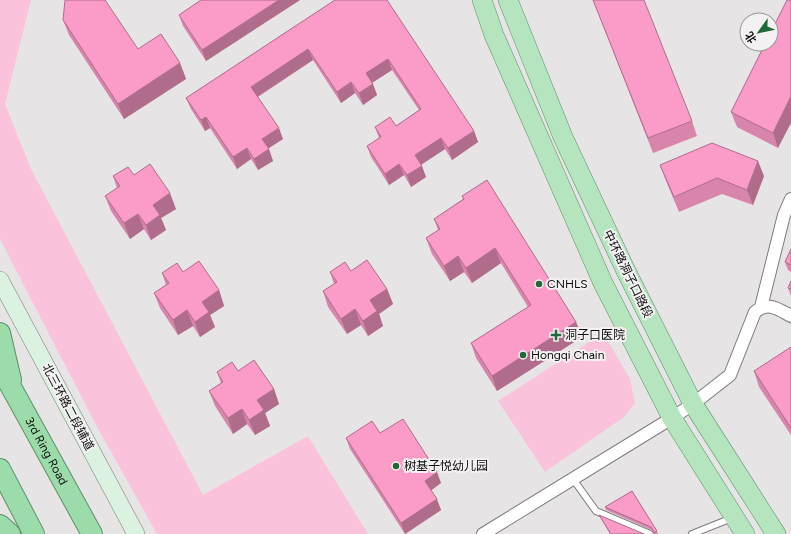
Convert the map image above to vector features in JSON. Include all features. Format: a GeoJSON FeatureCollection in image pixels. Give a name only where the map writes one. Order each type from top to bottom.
{"type":"FeatureCollection","features":[{"type":"Feature","properties":{"kind":"highway"},"geometry":{"type":"LineString","coordinates":[[0,333],[16,397]]}},
{"type":"Feature","properties":{"kind":"highway","name":"3rd Ring Road"},"geometry":{"type":"LineString","coordinates":[[0,367],[91,532]]}},
{"type":"Feature","properties":{"kind":"highway"},"geometry":{"type":"LineString","coordinates":[[0,469],[34,534]]}},
{"type":"Feature","properties":{"kind":"highway"},"geometry":{"type":"LineString","coordinates":[[0,525],[10,534]]}},
{"type":"Feature","properties":{"kind":"main road","name":"中环路洞子口路段"},"geometry":{"type":"LineString","coordinates":[[482,0],[494,35],[603,283],[672,418],[745,534]]}},
{"type":"Feature","properties":{"kind":"main road","name":"中环路洞子口路段"},"geometry":{"type":"LineString","coordinates":[[508,0],[566,144],[626,270],[693,404],[776,534]]}},
{"type":"Feature","properties":{"kind":"main road","name":"北三环路二段辅道"},"geometry":{"type":"LineString","coordinates":[[0,280],[136,534]]}},
{"type":"Feature","properties":{"kind":"street"},"geometry":{"type":"LineString","coordinates":[[761,307],[784,216],[791,199]]}},
{"type":"Feature","properties":{"kind":"street"},"geometry":{"type":"LineString","coordinates":[[483,534],[672,418],[693,404],[730,374],[755,312],[761,307],[773,306],[791,316]]}},
{"type":"Feature","properties":{"kind":"lane"},"geometry":{"type":"LineString","coordinates":[[573,479],[596,511],[650,534]]}},
{"type":"Feature","properties":{"kind":"lane"},"geometry":{"type":"LineString","coordinates":[[692,534],[734,517]]}},
{"type":"Feature","properties":{"kind":"shaded area"},"geometry":{"type":"Polygon","coordinates":[[[0,0],[31,0],[5,104],[31,169],[203,495],[308,436],[368,534],[157,534],[96,425],[0,239],[0,0]]]}},
{"type":"Feature","properties":{"kind":"shaded area"},"geometry":{"type":"Polygon","coordinates":[[[603,333],[630,379],[635,403],[624,417],[545,472],[498,401],[603,333]]]}},
{"type":"Feature","properties":{"kind":"building"},"geometry":{"type":"Polygon","coordinates":[[[65,0],[105,0],[138,49],[161,34],[180,63],[118,104],[63,20],[65,0]]]}},
{"type":"Feature","properties":{"kind":"building"},"geometry":{"type":"Polygon","coordinates":[[[201,0],[279,0],[202,50],[179,15],[201,0]]]}},
{"type":"Feature","properties":{"kind":"building"},"geometry":{"type":"Polygon","coordinates":[[[335,0],[387,0],[474,131],[448,148],[441,138],[415,155],[422,166],[407,175],[399,164],[385,174],[367,146],[381,137],[375,127],[390,117],[396,126],[421,109],[388,59],[366,73],[373,84],[359,93],[351,82],[337,92],[308,49],[251,87],[279,128],[262,139],[269,149],[254,159],[247,148],[233,157],[206,117],[201,120],[186,98],[335,0]]]}},
{"type":"Feature","properties":{"kind":"building"},"geometry":{"type":"Polygon","coordinates":[[[593,0],[644,0],[692,121],[648,138],[593,0]]]}},
{"type":"Feature","properties":{"kind":"building"},"geometry":{"type":"Polygon","coordinates":[[[787,0],[791,0],[791,96],[773,133],[731,112],[761,52],[779,52],[779,16],[787,0]]]}},
{"type":"Feature","properties":{"kind":"building"},"geometry":{"type":"Polygon","coordinates":[[[712,143],[758,161],[747,190],[717,178],[674,197],[660,165],[712,143]]]}},
{"type":"Feature","properties":{"kind":"building"},"geometry":{"type":"Polygon","coordinates":[[[150,164],[170,193],[153,205],[160,215],[146,225],[138,214],[124,223],[105,196],[120,186],[113,176],[128,167],[134,175],[150,164]]]}},
{"type":"Feature","properties":{"kind":"building"},"geometry":{"type":"Polygon","coordinates":[[[487,180],[576,322],[492,376],[471,343],[531,305],[495,248],[466,268],[458,256],[444,266],[426,238],[440,229],[434,219],[464,199],[462,196],[487,180]]]}},
{"type":"Feature","properties":{"kind":"building"},"geometry":{"type":"Polygon","coordinates":[[[791,249],[791,265],[785,262],[791,249]]]}},
{"type":"Feature","properties":{"kind":"building"},"geometry":{"type":"Polygon","coordinates":[[[367,260],[387,289],[370,300],[377,311],[363,321],[355,309],[341,319],[323,291],[337,282],[330,272],[345,262],[351,271],[367,260]]]}},
{"type":"Feature","properties":{"kind":"building"},"geometry":{"type":"Polygon","coordinates":[[[199,261],[219,290],[202,302],[209,312],[195,322],[187,310],[173,320],[154,293],[169,283],[162,273],[177,263],[183,272],[199,261]]]}},
{"type":"Feature","properties":{"kind":"building"},"geometry":{"type":"Polygon","coordinates":[[[791,281],[791,289],[788,288],[791,281]]]}},
{"type":"Feature","properties":{"kind":"building"},"geometry":{"type":"Polygon","coordinates":[[[791,347],[791,428],[754,371],[791,347]]]}},
{"type":"Feature","properties":{"kind":"building"},"geometry":{"type":"Polygon","coordinates":[[[254,360],[274,389],[257,400],[264,410],[249,420],[242,409],[228,418],[209,391],[223,382],[217,372],[232,362],[238,371],[254,360]]]}},
{"type":"Feature","properties":{"kind":"building","name":"树基子悦幼儿园"},"geometry":{"type":"Polygon","coordinates":[[[403,419],[437,472],[425,481],[437,499],[401,523],[346,438],[372,421],[380,433],[403,419]]]}},
{"type":"Feature","properties":{"kind":"building"},"geometry":{"type":"Polygon","coordinates":[[[632,491],[657,531],[653,533],[651,527],[605,507],[632,491]]]}},
{"type":"Feature","properties":{"kind":"building"},"geometry":{"type":"Polygon","coordinates":[[[599,515],[644,534],[611,534],[599,515]]]}},
{"type":"Feature","properties":{"kind":"place","name":"CNHLS"},"geometry":{"type":"Point","coordinates":[539,284]}},
{"type":"Feature","properties":{"kind":"place","name":"洞子口医院"},"geometry":{"type":"Point","coordinates":[556,335]}},
{"type":"Feature","properties":{"kind":"place","name":"Hongqi Chain"},"geometry":{"type":"Point","coordinates":[523,355]}},
{"type":"Feature","properties":{"kind":"place","name":"树基子悦幼儿园"},"geometry":{"type":"Point","coordinates":[396,466]}}]}
